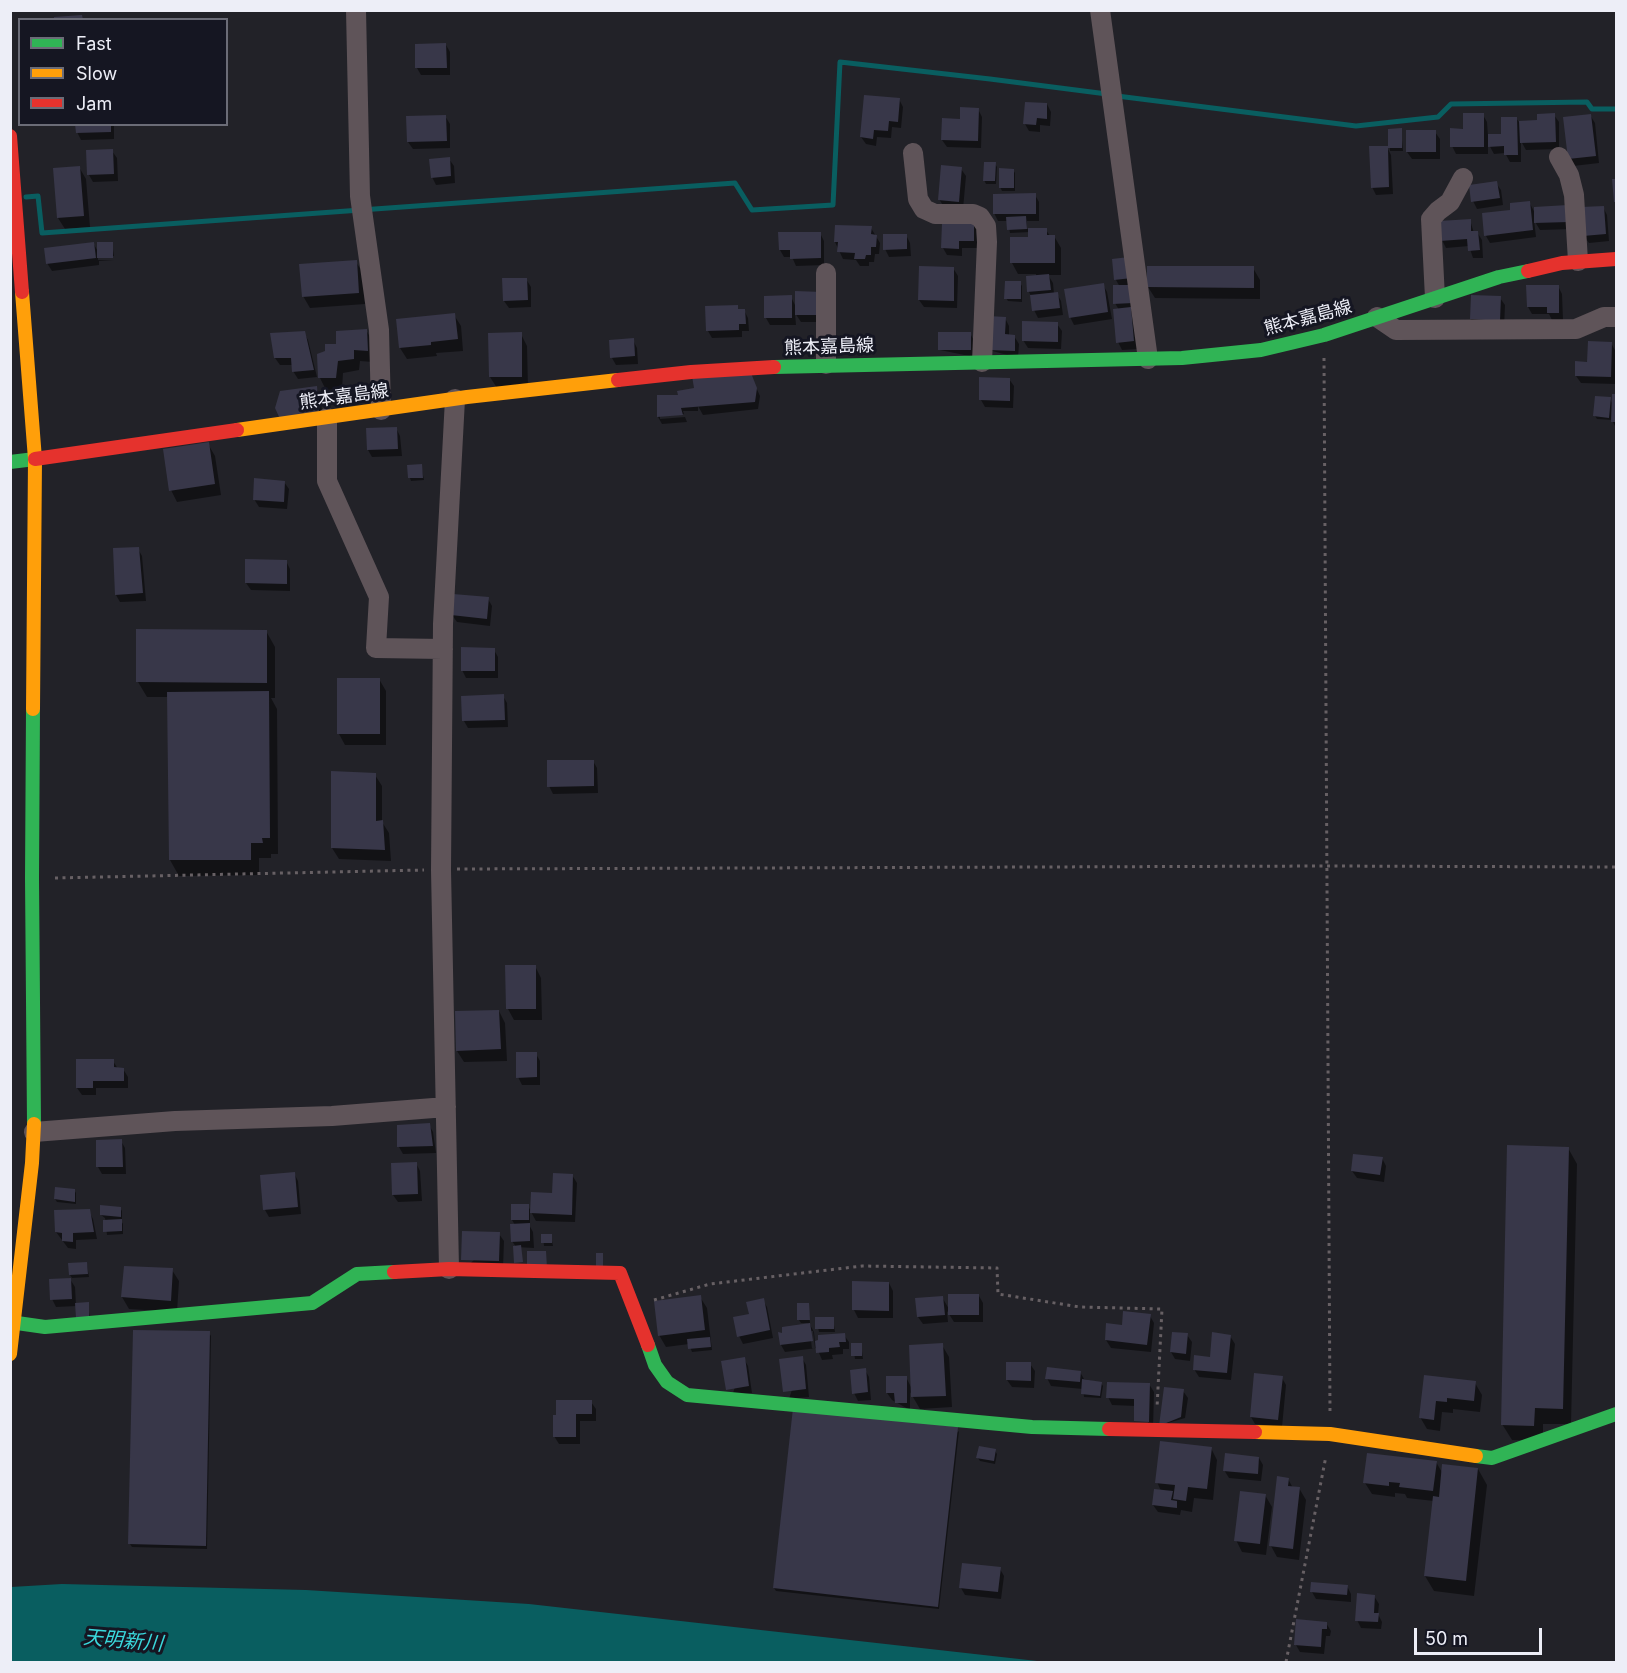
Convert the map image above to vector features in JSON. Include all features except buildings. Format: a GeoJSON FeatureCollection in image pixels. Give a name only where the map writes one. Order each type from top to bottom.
{"type":"FeatureCollection","features":[{"type":"Feature","properties":{"kind":"main road"},"geometry":{"type":"LineString","coordinates":[[10,136],[35,459],[32,878],[35,1106],[32,1163],[10,1353]]}},
{"type":"Feature","properties":{"kind":"main road","name":"熊本嘉島線"},"geometry":{"type":"LineString","coordinates":[[10,462],[455,399],[691,372],[826,364],[1182,358],[1262,350],[1324,335],[1499,277],[1562,262],[1617,259]]}},
{"type":"Feature","properties":{"kind":"main road"},"geometry":{"type":"LineString","coordinates":[[12,1322],[45,1327],[312,1304],[357,1274],[450,1269],[620,1274],[656,1365],[668,1382],[687,1395],[1032,1427],[1330,1434],[1492,1458],[1617,1414]]}},
{"type":"Feature","properties":{"kind":"street"},"geometry":{"type":"LineString","coordinates":[[356,10],[360,196],[379,330],[381,410]]}},
{"type":"Feature","properties":{"kind":"street"},"geometry":{"type":"LineString","coordinates":[[1100,10],[1148,359]]}},
{"type":"Feature","properties":{"kind":"street"},"geometry":{"type":"LineString","coordinates":[[913,153],[918,199],[924,209],[935,214],[973,214],[980,217],[986,226],[982,362]]}},
{"type":"Feature","properties":{"kind":"street"},"geometry":{"type":"LineString","coordinates":[[1559,157],[1569,175],[1574,195],[1578,261]]}},
{"type":"Feature","properties":{"kind":"street"},"geometry":{"type":"LineString","coordinates":[[1435,298],[1431,219],[1449,202],[1463,178]]}},
{"type":"Feature","properties":{"kind":"street"},"geometry":{"type":"LineString","coordinates":[[826,273],[826,364]]}},
{"type":"Feature","properties":{"kind":"street"},"geometry":{"type":"LineString","coordinates":[[1377,317],[1396,330],[1576,329],[1604,317],[1617,317]]}},
{"type":"Feature","properties":{"kind":"street"},"geometry":{"type":"LineString","coordinates":[[450,1269],[441,870],[443,649],[455,399]]}},
{"type":"Feature","properties":{"kind":"street"},"geometry":{"type":"LineString","coordinates":[[327,418],[327,481],[379,597],[376,648],[443,649]]}},
{"type":"Feature","properties":{"kind":"street"},"geometry":{"type":"LineString","coordinates":[[34,1132],[174,1121],[332,1116],[446,1107]]}},
{"type":"Feature","properties":{"kind":"path"},"geometry":{"type":"LineString","coordinates":[[1286,1662],[1330,1434],[1324,335]]}},
{"type":"Feature","properties":{"kind":"path"},"geometry":{"type":"LineString","coordinates":[[32,878],[441,870],[1617,867]]}},
{"type":"Feature","properties":{"kind":"path"},"geometry":{"type":"LineString","coordinates":[[632,1306],[710,1284],[862,1266],[998,1268],[998,1293],[1080,1307],[1162,1309],[1156,1430]]}},
{"type":"Feature","properties":{"kind":"water","name":"天明新川"},"geometry":{"type":"Polygon","coordinates":[[[62,1584],[306,1590],[529,1604],[1046,1662],[11,1662],[11,1587],[62,1584]]]}},
{"type":"Feature","properties":{"kind":"waterway"},"geometry":{"type":"LineString","coordinates":[[26,197],[38,196],[42,233],[735,183],[752,210],[833,205],[840,62],[1107,94]]}},
{"type":"Feature","properties":{"kind":"waterway"},"geometry":{"type":"LineString","coordinates":[[1117,96],[1356,126],[1438,117],[1451,104],[1587,102],[1592,109],[1616,109]]}},
{"type":"Feature","properties":{"kind":"traffic: fast"},"geometry":{"type":"LineString","coordinates":[[774,367],[1182,358],[1261,350],[1324,335],[1499,277],[1528,271]]}},
{"type":"Feature","properties":{"kind":"traffic: fast"},"geometry":{"type":"LineString","coordinates":[[10,462],[35,459]]}},
{"type":"Feature","properties":{"kind":"traffic: fast"},"geometry":{"type":"LineString","coordinates":[[33,709],[34,1124]]}},
{"type":"Feature","properties":{"kind":"traffic: fast"},"geometry":{"type":"LineString","coordinates":[[10,1322],[45,1327],[312,1303],[357,1274],[394,1272]]}},
{"type":"Feature","properties":{"kind":"traffic: fast"},"geometry":{"type":"LineString","coordinates":[[648,1345],[655,1365],[667,1382],[687,1395],[1032,1427],[1109,1429]]}},
{"type":"Feature","properties":{"kind":"traffic: fast"},"geometry":{"type":"LineString","coordinates":[[1476,1456],[1492,1458],[1616,1414]]}},
{"type":"Feature","properties":{"kind":"traffic: slow"},"geometry":{"type":"LineString","coordinates":[[22,292],[35,459],[33,709]]}},
{"type":"Feature","properties":{"kind":"traffic: slow"},"geometry":{"type":"LineString","coordinates":[[237,430],[467,397],[618,380]]}},
{"type":"Feature","properties":{"kind":"traffic: slow"},"geometry":{"type":"LineString","coordinates":[[10,1354],[32,1163],[34,1124]]}},
{"type":"Feature","properties":{"kind":"traffic: slow"},"geometry":{"type":"LineString","coordinates":[[1255,1432],[1330,1434],[1476,1456]]}},
{"type":"Feature","properties":{"kind":"traffic: jam"},"geometry":{"type":"LineString","coordinates":[[10,136],[22,292]]}},
{"type":"Feature","properties":{"kind":"traffic: jam"},"geometry":{"type":"LineString","coordinates":[[1528,271],[1562,263],[1616,259]]}},
{"type":"Feature","properties":{"kind":"traffic: jam"},"geometry":{"type":"LineString","coordinates":[[618,380],[691,372],[774,367]]}},
{"type":"Feature","properties":{"kind":"traffic: jam"},"geometry":{"type":"LineString","coordinates":[[35,459],[237,430]]}},
{"type":"Feature","properties":{"kind":"traffic: jam"},"geometry":{"type":"LineString","coordinates":[[394,1272],[449,1269],[620,1273],[648,1345]]}},
{"type":"Feature","properties":{"kind":"traffic: jam"},"geometry":{"type":"LineString","coordinates":[[1109,1429],[1255,1432]]}}]}
